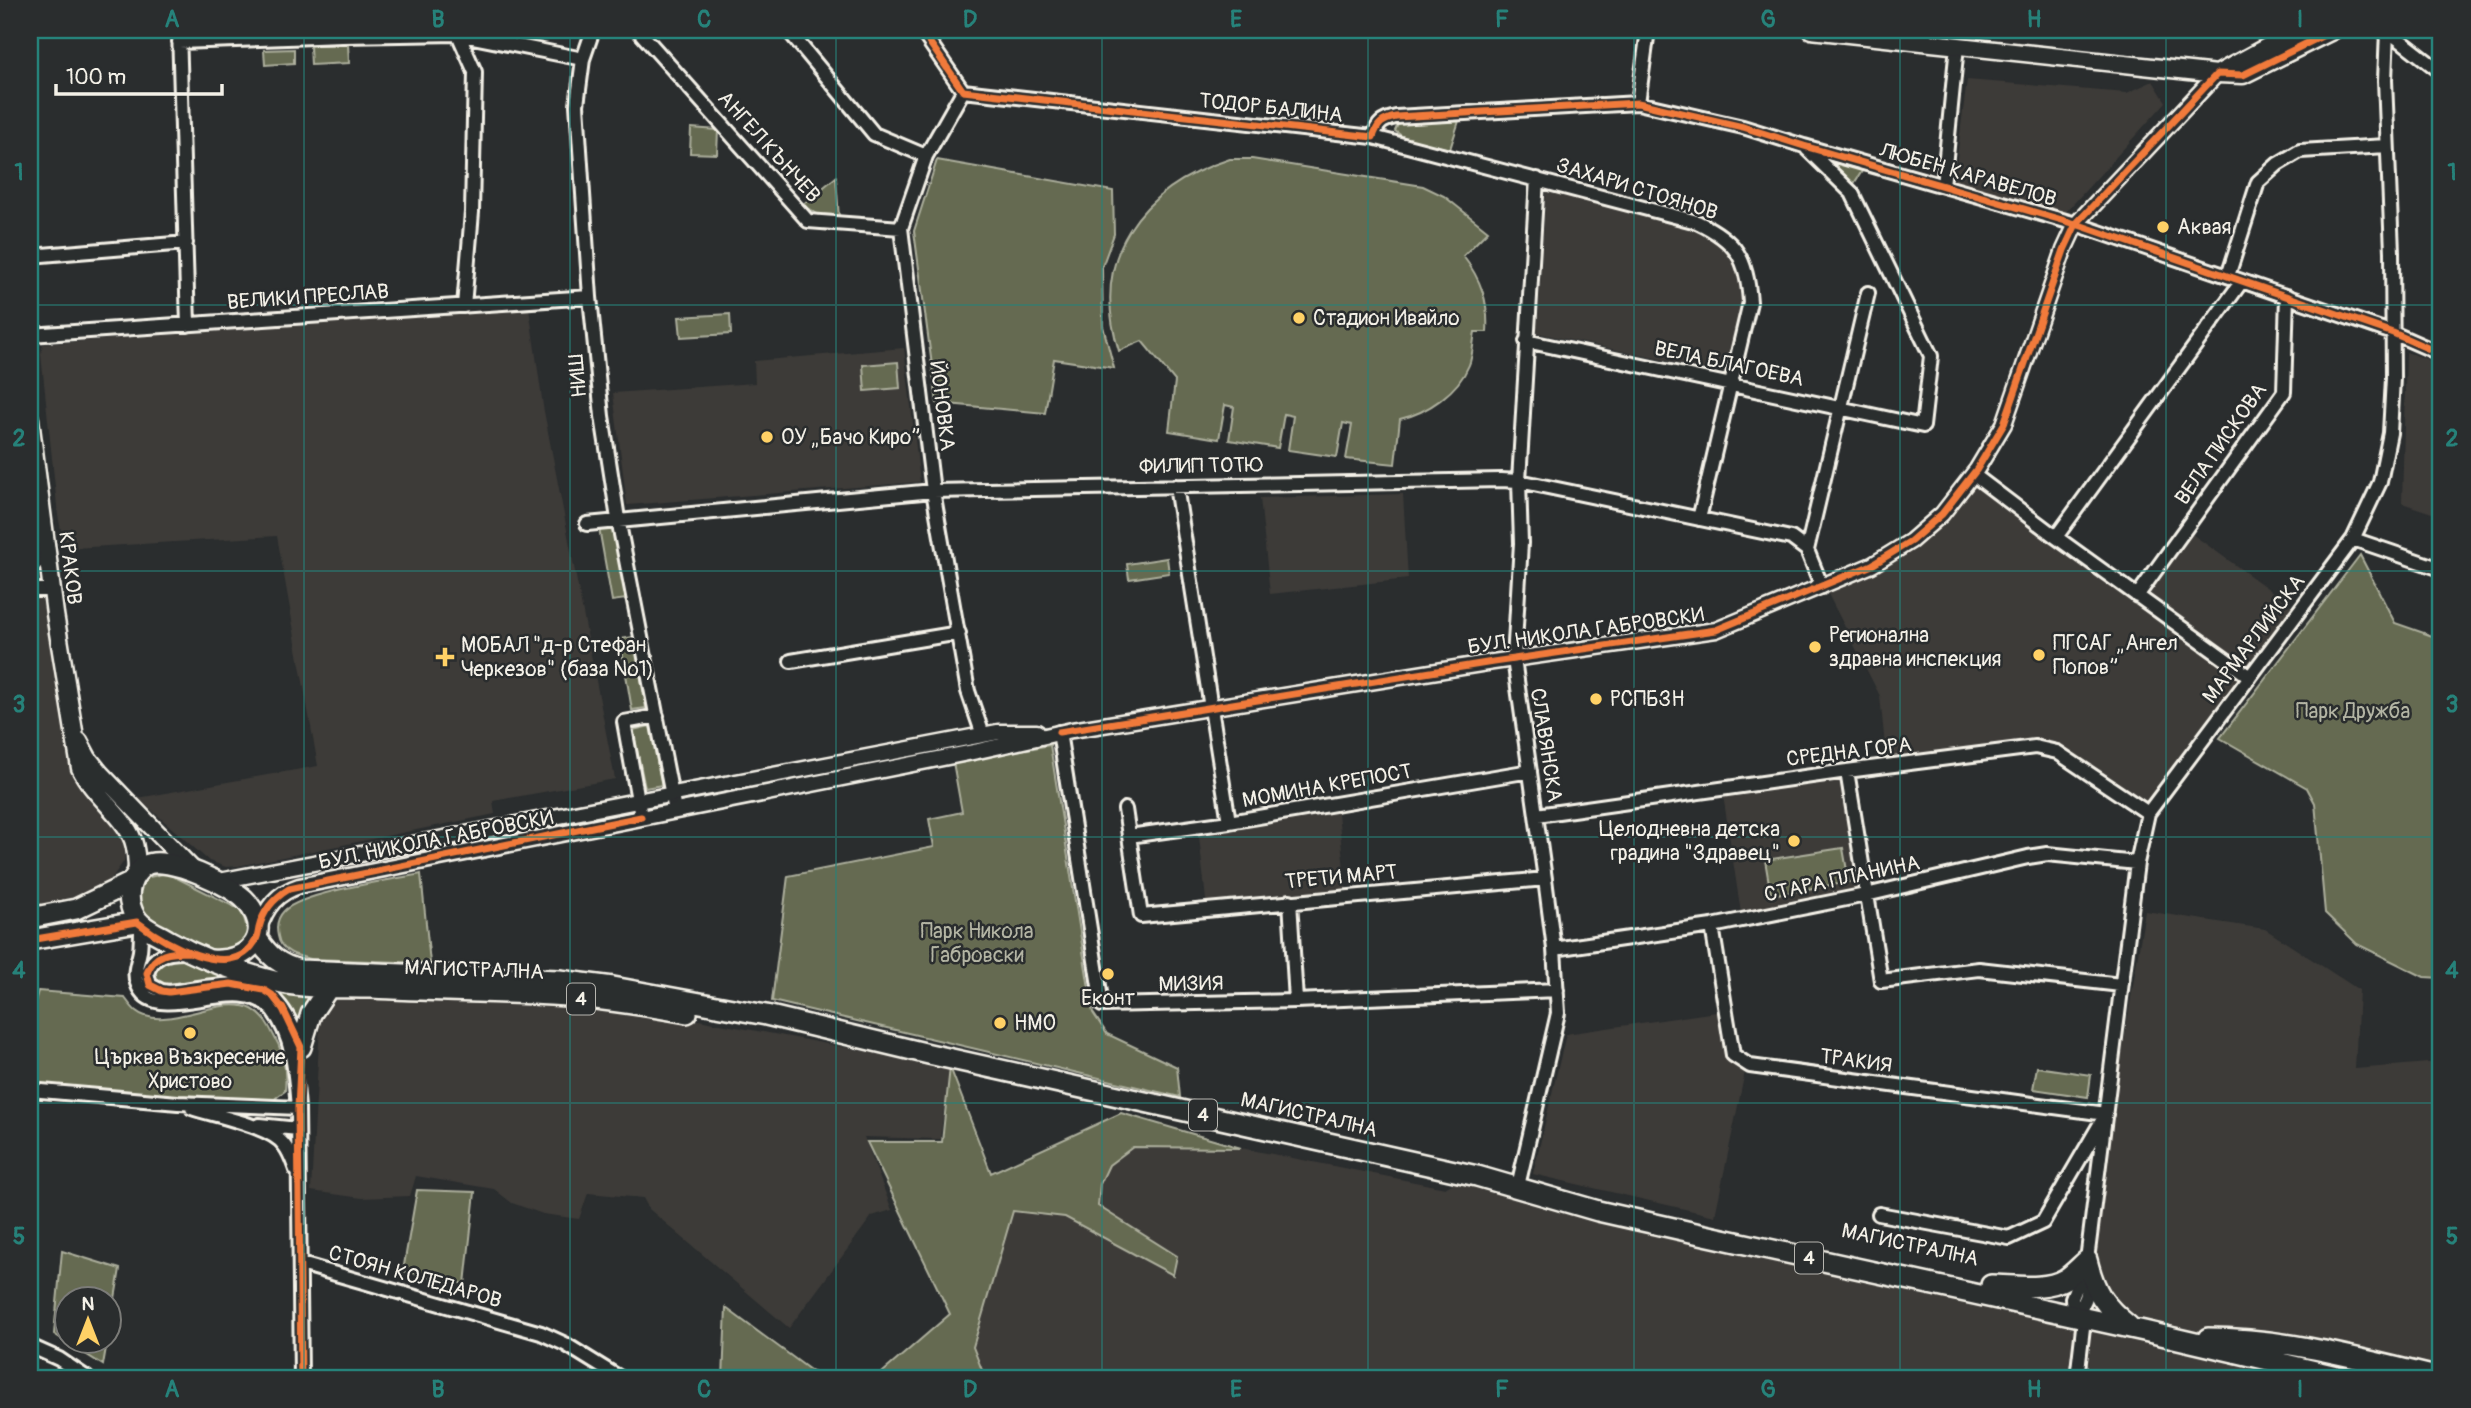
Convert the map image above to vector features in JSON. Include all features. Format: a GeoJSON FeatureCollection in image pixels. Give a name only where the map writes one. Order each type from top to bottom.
{"type":"FeatureCollection","features":[{"type":"Feature","properties":{"kind":"main road"},"geometry":{"type":"LineString","coordinates":[[1811,30],[2243,75],[2334,30]]}},
{"type":"Feature","properties":{"kind":"main road"},"geometry":{"type":"LineString","coordinates":[[2217,74],[2298,30]]}},
{"type":"Feature","properties":{"kind":"main road","name":"КРАКОВ"},"geometry":{"type":"LineString","coordinates":[[30,419],[52,590],[80,768],[92,788],[128,830],[136,851],[134,878]]}},
{"type":"Feature","properties":{"kind":"main road","name":"КРАКОВ"},"geometry":{"type":"LineString","coordinates":[[71,722],[83,751],[93,765],[195,872]]}},
{"type":"Feature","properties":{"kind":"main road","name":"МАГИСТРАЛНА"},"geometry":{"type":"LineString","coordinates":[[30,918],[76,909],[134,878],[146,866],[157,862],[173,864],[195,872],[243,898],[254,913],[258,934],[275,960],[286,967],[300,970],[559,980],[613,987],[766,1015],[1518,1186],[1598,1211],[2075,1313],[2345,1378]]}},
{"type":"Feature","properties":{"kind":"main road"},"geometry":{"type":"LineString","coordinates":[[30,940],[139,923],[129,901],[134,878]]}},
{"type":"Feature","properties":{"kind":"main road","name":"МАГИСТРАЛНА"},"geometry":{"type":"LineString","coordinates":[[139,923],[189,952],[284,983],[553,995],[685,1012],[903,1047]]}},
{"type":"Feature","properties":{"kind":"main road"},"geometry":{"type":"LineString","coordinates":[[211,960],[241,956],[251,948],[258,934]]}},
{"type":"Feature","properties":{"kind":"main road"},"geometry":{"type":"LineString","coordinates":[[301,1047],[311,1014],[329,987]]}},
{"type":"Feature","properties":{"kind":"main road","name":"МАГИСТРАЛНА"},"geometry":{"type":"LineString","coordinates":[[1540,1193],[1587,1197],[1991,1285],[2075,1313]]}},
{"type":"Feature","properties":{"kind":"main road"},"geometry":{"type":"LineString","coordinates":[[1991,1285],[2057,1283],[2065,1280],[2087,1260],[2098,1294],[2106,1306],[2137,1329]]}},
{"type":"Feature","properties":{"kind":"main road"},"geometry":{"type":"LineString","coordinates":[[2174,1338],[2253,1339],[2286,1343],[2441,1378]]}},
{"type":"Feature","properties":{"kind":"main road"},"geometry":{"type":"LineString","coordinates":[[2299,1368],[2323,1378]]}},
{"type":"Feature","properties":{"kind":"street","name":"НИШ"},"geometry":{"type":"LineString","coordinates":[[593,30],[583,59],[577,105],[590,297],[602,416],[618,520],[675,811]]}},
{"type":"Feature","properties":{"kind":"street","name":"АНГЕЛ КЪНЧЕВ"},"geometry":{"type":"LineString","coordinates":[[638,30],[808,221],[901,228]]}},
{"type":"Feature","properties":{"kind":"street"},"geometry":{"type":"LineString","coordinates":[[788,30],[874,134],[926,156]]}},
{"type":"Feature","properties":{"kind":"street"},"geometry":{"type":"LineString","coordinates":[[921,30],[963,91]]}},
{"type":"Feature","properties":{"kind":"street"},"geometry":{"type":"LineString","coordinates":[[1373,137],[1376,127],[1383,120],[1396,117],[1638,103],[1648,30]]}},
{"type":"Feature","properties":{"kind":"street"},"geometry":{"type":"LineString","coordinates":[[2387,31],[2441,72]]}},
{"type":"Feature","properties":{"kind":"street","name":"МАРМАРЛИЙСКА"},"geometry":{"type":"LineString","coordinates":[[2077,1378],[2075,1288],[2087,1260],[2137,863],[2148,813],[2353,540],[2380,482],[2390,433],[2393,333],[2385,80],[2387,31]]}},
{"type":"Feature","properties":{"kind":"street"},"geometry":{"type":"LineString","coordinates":[[188,326],[179,36],[425,32],[458,34],[583,59]]}},
{"type":"Feature","properties":{"kind":"street"},"geometry":{"type":"LineString","coordinates":[[458,34],[475,72],[472,212],[464,306]]}},
{"type":"Feature","properties":{"kind":"street"},"geometry":{"type":"LineString","coordinates":[[1943,186],[1956,46]]}},
{"type":"Feature","properties":{"kind":"street","name":"БУЛ. НИКОЛА ГАБРОВСКИ"},"geometry":{"type":"LineString","coordinates":[[258,934],[263,917],[274,900],[289,889],[299,886],[978,751],[1059,732],[1514,659],[1716,630],[1822,587],[1872,565],[1911,541],[1942,514],[1974,475],[2004,424],[2064,250],[2076,224],[2217,74]]}},
{"type":"Feature","properties":{"kind":"street","name":"ЙОНОВКА"},"geometry":{"type":"LineString","coordinates":[[963,91],[926,156],[901,228],[933,491],[968,691],[983,735]]}},
{"type":"Feature","properties":{"kind":"street","name":"ТОДОР БАЛИНА"},"geometry":{"type":"LineString","coordinates":[[963,91],[1373,137]]}},
{"type":"Feature","properties":{"kind":"street","name":"ЛЮБЕН КАРАВЕЛОВ"},"geometry":{"type":"LineString","coordinates":[[1638,103],[1743,127],[2076,224],[2393,333],[2441,354]]}},
{"type":"Feature","properties":{"kind":"street","name":"ЗАХАРИ СТОЯНОВ"},"geometry":{"type":"LineString","coordinates":[[1373,137],[1697,222],[1720,233],[1732,244],[1744,268],[1750,302],[1699,519]]}},
{"type":"Feature","properties":{"kind":"street","name":"ВЕЛА БЛАГОЕВА"},"geometry":{"type":"LineString","coordinates":[[1526,341],[1923,426],[1931,356],[1852,194],[1804,146]]}},
{"type":"Feature","properties":{"kind":"street"},"geometry":{"type":"LineString","coordinates":[[2228,276],[2258,182],[2278,164],[2301,151],[2387,146]]}},
{"type":"Feature","properties":{"kind":"street","name":"СЛАВЯНСКА"},"geometry":{"type":"LineString","coordinates":[[1518,1186],[1556,1030],[1557,990],[1537,814],[1514,659],[1521,543],[1519,481],[1537,179]]}},
{"type":"Feature","properties":{"kind":"street"},"geometry":{"type":"LineString","coordinates":[[30,256],[186,243]]}},
{"type":"Feature","properties":{"kind":"street"},"geometry":{"type":"LineString","coordinates":[[2056,537],[2242,281]]}},
{"type":"Feature","properties":{"kind":"street"},"geometry":{"type":"LineString","coordinates":[[1822,587],[1807,550],[1868,293]]}},
{"type":"Feature","properties":{"kind":"street","name":"ВЕЛА ПИСКОВА"},"geometry":{"type":"LineString","coordinates":[[2137,596],[2284,391],[2287,296]]}},
{"type":"Feature","properties":{"kind":"street","name":"ВЕЛИКИ ПРЕСЛАВ"},"geometry":{"type":"LineString","coordinates":[[30,335],[590,297]]}},
{"type":"Feature","properties":{"kind":"street"},"geometry":{"type":"LineString","coordinates":[[1974,475],[2250,677]]}},
{"type":"Feature","properties":{"kind":"street","name":"ФИЛИП ТОТЮ"},"geometry":{"type":"LineString","coordinates":[[587,524],[933,491],[1487,480],[1519,481],[1791,538],[1807,550]]}},
{"type":"Feature","properties":{"kind":"street"},"geometry":{"type":"LineString","coordinates":[[1175,486],[1229,822]]}},
{"type":"Feature","properties":{"kind":"street"},"geometry":{"type":"LineString","coordinates":[[30,570],[41,558],[44,532]]}},
{"type":"Feature","properties":{"kind":"street"},"geometry":{"type":"LineString","coordinates":[[2353,540],[2441,569]]}},
{"type":"Feature","properties":{"kind":"street"},"geometry":{"type":"LineString","coordinates":[[30,590],[52,590]]}},
{"type":"Feature","properties":{"kind":"street"},"geometry":{"type":"LineString","coordinates":[[791,661],[959,633]]}},
{"type":"Feature","properties":{"kind":"street"},"geometry":{"type":"LineString","coordinates":[[641,817],[624,722],[657,716]]}},
{"type":"Feature","properties":{"kind":"street","name":"БУЛ. НИКОЛА ГАБРОВСКИ"},"geometry":{"type":"LineString","coordinates":[[215,882],[998,732],[1059,732]]}},
{"type":"Feature","properties":{"kind":"street","name":"МИЗИЯ"},"geometry":{"type":"LineString","coordinates":[[1059,732],[1102,1005],[1296,1001],[1557,990]]}},
{"type":"Feature","properties":{"kind":"street","name":"СРЕДНА ГОРА"},"geometry":{"type":"LineString","coordinates":[[1537,814],[2035,747],[2057,752],[2148,813]]}},
{"type":"Feature","properties":{"kind":"street","name":"МОМИНА КРЕПОСТ"},"geometry":{"type":"LineString","coordinates":[[1129,836],[1229,822],[1530,771]]}},
{"type":"Feature","properties":{"kind":"street"},"geometry":{"type":"LineString","coordinates":[[1847,771],[1881,981],[1979,969],[2121,985]]}},
{"type":"Feature","properties":{"kind":"street"},"geometry":{"type":"LineString","coordinates":[[1125,809],[1129,836]]}},
{"type":"Feature","properties":{"kind":"street","name":"ТРЕТИ МАРТ"},"geometry":{"type":"LineString","coordinates":[[1129,836],[1141,916],[1545,879]]}},
{"type":"Feature","properties":{"kind":"street","name":"СТАРА ПЛАНИНА"},"geometry":{"type":"LineString","coordinates":[[1554,948],[1712,926],[2047,854],[2137,863]]}},
{"type":"Feature","properties":{"kind":"street"},"geometry":{"type":"LineString","coordinates":[[1290,901],[1296,1001]]}},
{"type":"Feature","properties":{"kind":"street"},"geometry":{"type":"LineString","coordinates":[[139,923],[140,950],[135,975],[140,990],[151,1000],[175,1002],[246,994],[272,1009],[286,1035],[292,1054],[298,1108]]}},
{"type":"Feature","properties":{"kind":"street","name":"ТРАКИЯ"},"geometry":{"type":"LineString","coordinates":[[1712,926],[1733,1055],[1750,1066],[2106,1114]]}},
{"type":"Feature","properties":{"kind":"street"},"geometry":{"type":"LineString","coordinates":[[189,952],[168,953],[154,960],[147,972],[150,985],[169,992],[231,984],[253,986],[272,995],[283,1009],[301,1047],[298,1108]]}},
{"type":"Feature","properties":{"kind":"street"},"geometry":{"type":"LineString","coordinates":[[30,1090],[178,1103],[298,1108]]}},
{"type":"Feature","properties":{"kind":"street"},"geometry":{"type":"LineString","coordinates":[[178,1103],[251,1125],[298,1129]]}},
{"type":"Feature","properties":{"kind":"street","name":"СТОЯН КОЛЕДАРОВ"},"geometry":{"type":"LineString","coordinates":[[298,1108],[301,1264],[541,1334],[565,1344],[620,1378]]}},
{"type":"Feature","properties":{"kind":"street"},"geometry":{"type":"LineString","coordinates":[[1879,1214],[2009,1238],[2043,1222],[2106,1114]]}},
{"type":"Feature","properties":{"kind":"street"},"geometry":{"type":"LineString","coordinates":[[251,1125],[284,1144],[298,1176]]}},
{"type":"Feature","properties":{"kind":"street"},"geometry":{"type":"LineString","coordinates":[[301,1264],[302,1378]]}},
{"type":"Feature","properties":{"kind":"street"},"geometry":{"type":"LineString","coordinates":[[30,1346],[59,1359],[87,1378]]}},
{"type":"Feature","properties":{"kind":"shaded area"},"geometry":{"type":"Polygon","coordinates":[[[1967,80],[2127,93],[2153,81],[2166,102],[2065,213],[1954,181],[1967,80]]]}},
{"type":"Feature","properties":{"kind":"shaded area"},"geometry":{"type":"Polygon","coordinates":[[[1546,188],[1690,228],[1721,244],[1739,271],[1741,305],[1724,373],[1537,333],[1546,188]]]}},
{"type":"Feature","properties":{"kind":"shaded area","name":"МОБАЛ \"д-р Стефан Черкезов\" (база №1)"},"geometry":{"type":"Polygon","coordinates":[[[529,308],[543,406],[615,779],[493,801],[495,814],[238,866],[226,867],[209,861],[138,798],[318,766],[277,536],[73,548],[64,545],[58,515],[41,354],[43,344],[529,308]]]}},
{"type":"Feature","properties":{"kind":"shaded area","name":"ОУ „Бачо Киро”"},"geometry":{"type":"Polygon","coordinates":[[[904,348],[920,482],[627,505],[613,393],[755,383],[754,361],[904,348]]]}},
{"type":"Feature","properties":{"kind":"shaded area"},"geometry":{"type":"Polygon","coordinates":[[[2406,352],[2441,364],[2441,516],[2402,503],[2406,352]]]}},
{"type":"Feature","properties":{"kind":"shaded area"},"geometry":{"type":"Polygon","coordinates":[[[30,419],[75,744],[106,813],[121,834],[125,850],[124,861],[103,890],[30,908],[30,419]]]}},
{"type":"Feature","properties":{"kind":"shaded area","name":"ПГСАГ „Ангел Попов”"},"geometry":{"type":"Polygon","coordinates":[[[1974,475],[2137,596],[2185,529],[2299,611],[2148,813],[2057,752],[2035,748],[1887,766],[1880,696],[1824,586],[1911,541],[1974,475]]]}},
{"type":"Feature","properties":{"kind":"shaded area"},"geometry":{"type":"Polygon","coordinates":[[[1403,494],[1408,579],[1270,594],[1260,498],[1403,494]]]}},
{"type":"Feature","properties":{"kind":"shaded area","name":"Целодневна детска градина \"Здравец\""},"geometry":{"type":"Polygon","coordinates":[[[1845,773],[1866,895],[1742,920],[1722,788],[1845,773]]]}},
{"type":"Feature","properties":{"kind":"shaded area"},"geometry":{"type":"Polygon","coordinates":[[[1337,804],[1347,896],[1207,909],[1198,827],[1337,804]]]}},
{"type":"Feature","properties":{"kind":"shaded area"},"geometry":{"type":"Polygon","coordinates":[[[2145,911],[2265,929],[2359,990],[2355,1069],[2441,1062],[2441,1378],[989,1378],[982,1370],[973,1347],[1013,1211],[1065,1217],[1175,1275],[1177,1256],[1097,1206],[1100,1184],[1109,1165],[1133,1147],[1241,1148],[1445,1188],[1455,1182],[2078,1324],[2145,911]]]}},
{"type":"Feature","properties":{"kind":"shaded area"},"geometry":{"type":"Polygon","coordinates":[[[339,996],[551,999],[688,1018],[950,1067],[940,1139],[864,1137],[892,1210],[872,1216],[789,1328],[649,1209],[643,1198],[588,1193],[579,1219],[543,1214],[512,1203],[494,1189],[416,1176],[410,1196],[362,1198],[311,1191],[320,1024],[323,1009],[329,1001],[339,996]]]}},
{"type":"Feature","properties":{"kind":"shaded area"},"geometry":{"type":"Polygon","coordinates":[[[1723,1011],[1730,1057],[1746,1067],[1715,1216],[1533,1174],[1566,1034],[1723,1011]]]}},
{"type":"Feature","properties":{"kind":"green space"},"geometry":{"type":"Polygon","coordinates":[[[348,44],[349,63],[311,65],[310,46],[348,44]]]}},
{"type":"Feature","properties":{"kind":"green space"},"geometry":{"type":"Polygon","coordinates":[[[294,49],[294,63],[265,65],[264,50],[294,49]]]}},
{"type":"Feature","properties":{"kind":"green space"},"geometry":{"type":"Polygon","coordinates":[[[1459,121],[1450,149],[1406,139],[1395,131],[1398,124],[1459,121]]]}},
{"type":"Feature","properties":{"kind":"green space"},"geometry":{"type":"Polygon","coordinates":[[[691,128],[718,130],[717,154],[690,153],[691,128]]]}},
{"type":"Feature","properties":{"kind":"green space"},"geometry":{"type":"Polygon","coordinates":[[[1826,158],[1864,168],[1851,188],[1826,158]]]}},
{"type":"Feature","properties":{"kind":"green space","name":"Стадион Ивайло"},"geometry":{"type":"Polygon","coordinates":[[[1230,159],[1252,159],[1423,186],[1444,196],[1488,231],[1463,256],[1475,273],[1482,291],[1487,311],[1487,332],[1475,332],[1469,365],[1449,392],[1421,412],[1400,419],[1395,464],[1346,459],[1352,425],[1343,423],[1337,457],[1288,450],[1293,416],[1284,414],[1278,448],[1229,440],[1234,407],[1225,405],[1219,439],[1169,431],[1175,381],[1142,341],[1119,351],[1111,317],[1111,285],[1117,256],[1130,230],[1147,207],[1170,188],[1198,172],[1230,159]]]}},
{"type":"Feature","properties":{"kind":"green space"},"geometry":{"type":"Polygon","coordinates":[[[937,160],[1113,191],[1114,234],[1102,267],[1103,326],[1114,368],[1054,359],[1045,413],[937,403],[914,231],[937,160]]]}},
{"type":"Feature","properties":{"kind":"green space"},"geometry":{"type":"Polygon","coordinates":[[[836,177],[839,218],[821,216],[802,205],[836,177]]]}},
{"type":"Feature","properties":{"kind":"green space"},"geometry":{"type":"Polygon","coordinates":[[[730,314],[731,334],[681,337],[679,317],[730,314]]]}},
{"type":"Feature","properties":{"kind":"green space"},"geometry":{"type":"Polygon","coordinates":[[[898,362],[900,388],[865,391],[863,365],[898,362]]]}},
{"type":"Feature","properties":{"kind":"green space"},"geometry":{"type":"Polygon","coordinates":[[[613,525],[627,599],[612,601],[599,528],[613,525]]]}},
{"type":"Feature","properties":{"kind":"green space","name":"Парк Дружба"},"geometry":{"type":"Polygon","coordinates":[[[2360,555],[2395,623],[2441,639],[2441,978],[2424,977],[2357,944],[2325,913],[2315,803],[2307,788],[2220,738],[2360,555]]]}},
{"type":"Feature","properties":{"kind":"green space"},"geometry":{"type":"Polygon","coordinates":[[[1167,558],[1169,573],[1129,579],[1127,564],[1167,558]]]}},
{"type":"Feature","properties":{"kind":"green space"},"geometry":{"type":"Polygon","coordinates":[[[634,637],[646,708],[632,710],[620,639],[634,637]]]}},
{"type":"Feature","properties":{"kind":"green space"},"geometry":{"type":"Polygon","coordinates":[[[650,726],[662,785],[645,788],[633,730],[650,726]]]}},
{"type":"Feature","properties":{"kind":"green space","name":"Парк Никола Габровски"},"geometry":{"type":"Polygon","coordinates":[[[1050,745],[1093,1013],[1107,1034],[1177,1067],[1180,1097],[772,1001],[788,876],[934,847],[929,819],[962,812],[953,762],[1050,745]]]}},
{"type":"Feature","properties":{"kind":"green space"},"geometry":{"type":"Polygon","coordinates":[[[1843,848],[1849,882],[1771,895],[1765,860],[1843,848]]]}},
{"type":"Feature","properties":{"kind":"green space"},"geometry":{"type":"Polygon","coordinates":[[[167,873],[239,909],[247,932],[240,947],[225,953],[210,950],[142,914],[138,887],[145,878],[167,873]]]}},
{"type":"Feature","properties":{"kind":"green space"},"geometry":{"type":"Polygon","coordinates":[[[421,874],[430,963],[311,959],[286,950],[279,941],[278,920],[284,911],[294,904],[348,888],[421,874]]]}},
{"type":"Feature","properties":{"kind":"green space"},"geometry":{"type":"Polygon","coordinates":[[[179,958],[208,971],[314,991],[297,1019],[276,991],[235,977],[169,988],[158,981],[155,967],[163,959],[179,958]]]}},
{"type":"Feature","properties":{"kind":"green space"},"geometry":{"type":"Polygon","coordinates":[[[38,991],[125,998],[136,1011],[148,1017],[177,1016],[225,1006],[239,1005],[252,1009],[265,1020],[280,1048],[286,1076],[285,1091],[273,1100],[244,1100],[41,1084],[30,1073],[30,1020],[38,991]]]}},
{"type":"Feature","properties":{"kind":"green space"},"geometry":{"type":"Polygon","coordinates":[[[950,1067],[991,1173],[1121,1113],[1241,1148],[1133,1147],[1109,1165],[1100,1184],[1098,1206],[1177,1256],[1173,1275],[1065,1217],[1013,1211],[973,1347],[982,1370],[989,1378],[876,1378],[950,1314],[867,1142],[942,1142],[950,1067]]]}},
{"type":"Feature","properties":{"kind":"green space"},"geometry":{"type":"Polygon","coordinates":[[[2037,1067],[2091,1075],[2088,1097],[2033,1089],[2037,1067]]]}},
{"type":"Feature","properties":{"kind":"green space"},"geometry":{"type":"Polygon","coordinates":[[[417,1190],[475,1192],[465,1284],[403,1271],[417,1190]]]}},
{"type":"Feature","properties":{"kind":"green space"},"geometry":{"type":"Polygon","coordinates":[[[62,1251],[120,1269],[117,1286],[59,1286],[62,1251]]]}},
{"type":"Feature","properties":{"kind":"green space"},"geometry":{"type":"Polygon","coordinates":[[[726,1308],[821,1378],[723,1378],[726,1308]]]}},
{"type":"Feature","properties":{"kind":"green space"},"geometry":{"type":"Polygon","coordinates":[[[89,1356],[105,1356],[103,1365],[89,1356]]]}},
{"type":"Feature","properties":{"kind":"cycle path"},"geometry":{"type":"LineString","coordinates":[[921,30],[963,91],[1373,137],[1381,123],[1396,117],[1638,103],[1743,127],[2076,224],[2393,333],[2441,354]]}},
{"type":"Feature","properties":{"kind":"cycle path"},"geometry":{"type":"LineString","coordinates":[[1059,732],[1493,662],[1716,630],[1872,565],[1911,541],[1942,514],[1977,469],[2004,424],[2064,250],[2076,224],[2217,74],[2243,75],[2334,30]]}},
{"type":"Feature","properties":{"kind":"cycle path"},"geometry":{"type":"LineString","coordinates":[[30,940],[137,922],[179,948],[196,955],[229,959],[243,954],[254,943],[266,911],[289,889],[641,817]]}},
{"type":"Feature","properties":{"kind":"cycle path"},"geometry":{"type":"LineString","coordinates":[[189,952],[169,953],[154,961],[147,973],[150,985],[169,992],[231,984],[264,990],[272,995],[283,1009],[301,1047],[298,1108],[301,1378]]}},
{"type":"Feature","properties":{"kind":"place","name":"Аквая"},"geometry":{"type":"Point","coordinates":[2163,227]}},
{"type":"Feature","properties":{"kind":"place","name":"Стадион Ивайло"},"geometry":{"type":"Point","coordinates":[1299,318]}},
{"type":"Feature","properties":{"kind":"place","name":"ОУ „Бачо Киро”"},"geometry":{"type":"Point","coordinates":[767,437]}},
{"type":"Feature","properties":{"kind":"place","name":"Регионална здравна инспекция"},"geometry":{"type":"Point","coordinates":[1815,647]}},
{"type":"Feature","properties":{"kind":"place","name":"ПГСАГ „Ангел Попов”"},"geometry":{"type":"Point","coordinates":[2039,655]}},
{"type":"Feature","properties":{"kind":"place","name":"МОБАЛ \"д-р Стефан Черкезов\" (база №1)"},"geometry":{"type":"Point","coordinates":[445,657]}},
{"type":"Feature","properties":{"kind":"place","name":"РСПБЗН"},"geometry":{"type":"Point","coordinates":[1596,699]}},
{"type":"Feature","properties":{"kind":"place","name":"Целодневна детска градина \"Здравец\""},"geometry":{"type":"Point","coordinates":[1794,841]}},
{"type":"Feature","properties":{"kind":"place","name":"Еконт"},"geometry":{"type":"Point","coordinates":[1108,974]}},
{"type":"Feature","properties":{"kind":"place","name":"HMO"},"geometry":{"type":"Point","coordinates":[1000,1023]}},
{"type":"Feature","properties":{"kind":"place","name":"Църква Възкресение Христово"},"geometry":{"type":"Point","coordinates":[190,1033]}}]}
